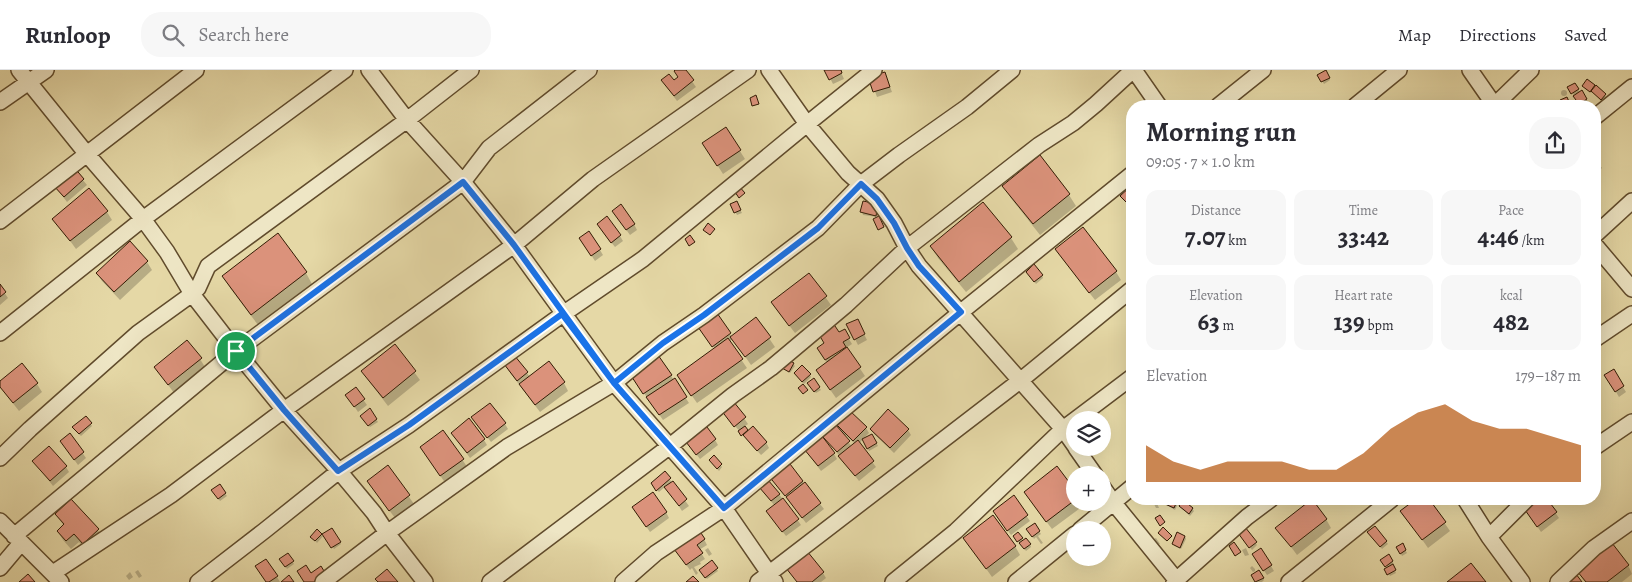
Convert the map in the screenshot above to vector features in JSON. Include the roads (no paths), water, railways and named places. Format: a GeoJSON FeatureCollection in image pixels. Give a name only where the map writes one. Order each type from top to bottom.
{"type":"FeatureCollection","features":[{"type":"Feature","properties":{"kind":"street"},"geometry":{"type":"LineString","coordinates":[[19,70],[86,153],[143,219],[192,294],[236,351],[284,410],[374,513],[425,582]]}},
{"type":"Feature","properties":{"kind":"street"},"geometry":{"type":"LineString","coordinates":[[0,102],[46,70]]}},
{"type":"Feature","properties":{"kind":"street"},"geometry":{"type":"LineString","coordinates":[[0,221],[196,70]]}},
{"type":"Feature","properties":{"kind":"street"},"geometry":{"type":"LineString","coordinates":[[0,334],[143,219],[345,70]]}},
{"type":"Feature","properties":{"kind":"street"},"geometry":{"type":"LineString","coordinates":[[369,70],[407,120],[463,182],[514,245],[562,314],[614,383],[724,508],[767,579],[1021,380],[1126,294]]}},
{"type":"Feature","properties":{"kind":"street"},"geometry":{"type":"LineString","coordinates":[[0,458],[138,332],[192,294],[198,288],[208,266],[407,120],[471,70]]}},
{"type":"Feature","properties":{"kind":"street"},"geometry":{"type":"LineString","coordinates":[[0,568],[18,539],[236,351],[463,182],[489,148],[589,70]]}},
{"type":"Feature","properties":{"kind":"street"},"geometry":{"type":"LineString","coordinates":[[0,521],[57,578],[284,410],[514,245],[593,179],[748,70]]}},
{"type":"Feature","properties":{"kind":"street"},"geometry":{"type":"LineString","coordinates":[[769,70],[807,124],[848,173],[877,199],[894,223],[907,248],[931,280],[1066,433]]}},
{"type":"Feature","properties":{"kind":"street"},"geometry":{"type":"LineString","coordinates":[[198,582],[338,471],[409,425],[562,314],[643,259],[874,70]]}},
{"type":"Feature","properties":{"kind":"street"},"geometry":{"type":"LineString","coordinates":[[323,582],[387,533],[507,447],[614,383],[663,343],[704,315],[818,228],[861,184],[967,107],[1012,70]]}},
{"type":"Feature","properties":{"kind":"street"},"geometry":{"type":"LineString","coordinates":[[490,582],[670,446],[733,395],[771,368],[846,305],[907,248],[1039,145],[1073,123],[1134,70],[1155,100]]}},
{"type":"Feature","properties":{"kind":"street"},"geometry":{"type":"LineString","coordinates":[[1226,100],[1263,70]]}},
{"type":"Feature","properties":{"kind":"street"},"geometry":{"type":"LineString","coordinates":[[1362,100],[1399,70]]}},
{"type":"Feature","properties":{"kind":"street"},"geometry":{"type":"LineString","coordinates":[[1470,70],[1491,100]]}},
{"type":"Feature","properties":{"kind":"street"},"geometry":{"type":"LineString","coordinates":[[1501,100],[1531,70]]}},
{"type":"Feature","properties":{"kind":"street"},"geometry":{"type":"LineString","coordinates":[[1601,112],[1632,87]]}},
{"type":"Feature","properties":{"kind":"street"},"geometry":{"type":"LineString","coordinates":[[623,582],[656,553],[724,508],[961,312],[1126,179]]}},
{"type":"Feature","properties":{"kind":"street"},"geometry":{"type":"LineString","coordinates":[[1601,229],[1632,201]]}},
{"type":"Feature","properties":{"kind":"street"},"geometry":{"type":"LineString","coordinates":[[1601,252],[1632,289]]}},
{"type":"Feature","properties":{"kind":"street"},"geometry":{"type":"LineString","coordinates":[[1601,335],[1632,314]]}},
{"type":"Feature","properties":{"kind":"street"},"geometry":{"type":"LineString","coordinates":[[893,582],[956,531],[1063,429],[1126,382]]}},
{"type":"Feature","properties":{"kind":"street"},"geometry":{"type":"LineString","coordinates":[[1601,443],[1632,422]]}},
{"type":"Feature","properties":{"kind":"street"},"geometry":{"type":"LineString","coordinates":[[1091,521],[1126,492]]}},
{"type":"Feature","properties":{"kind":"street"},"geometry":{"type":"LineString","coordinates":[[1111,499],[1176,581],[1263,505]]}},
{"type":"Feature","properties":{"kind":"street"},"geometry":{"type":"LineString","coordinates":[[1289,582],[1385,505]]}},
{"type":"Feature","properties":{"kind":"street"},"geometry":{"type":"LineString","coordinates":[[1469,505],[1489,537],[1522,582]]}},
{"type":"Feature","properties":{"kind":"street"},"geometry":{"type":"LineString","coordinates":[[1489,537],[1521,505]]}},
{"type":"Feature","properties":{"kind":"street"},"geometry":{"type":"LineString","coordinates":[[1558,582],[1594,548],[1632,521]]}},
{"type":"Feature","properties":{"kind":"street"},"geometry":{"type":"LineString","coordinates":[[1016,582],[1066,541]]}}]}
